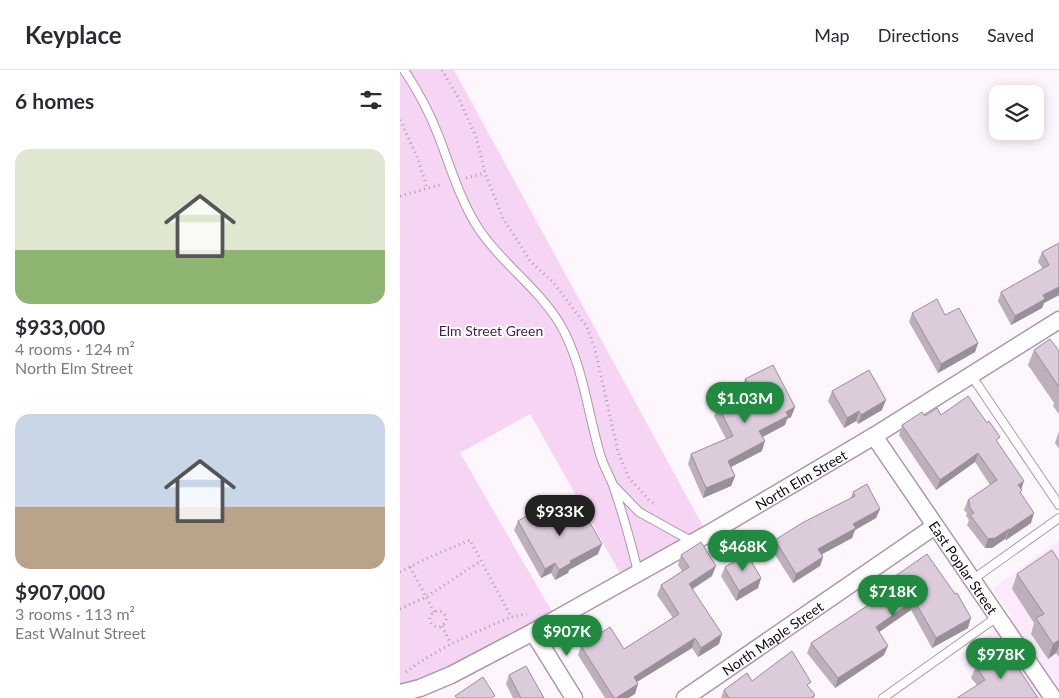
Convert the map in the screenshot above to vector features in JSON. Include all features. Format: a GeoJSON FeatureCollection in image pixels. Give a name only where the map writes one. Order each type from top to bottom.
{"type":"FeatureCollection","features":[{"type":"Feature","properties":{"kind":"street","name":"North Elm Street"},"geometry":{"type":"LineString","coordinates":[[400,693],[420,688],[450,675],[533,632],[693,542],[874,436],[1059,320]]}},
{"type":"Feature","properties":{"kind":"street","name":"East Poplar Street"},"geometry":{"type":"LineString","coordinates":[[874,436],[1053,698]]}},
{"type":"Feature","properties":{"kind":"street","name":"North Maple Street"},"geometry":{"type":"LineString","coordinates":[[685,698],[935,526]]}},
{"type":"Feature","properties":{"kind":"street"},"geometry":{"type":"LineString","coordinates":[[533,632],[574,698]]}},
{"type":"Feature","properties":{"kind":"lane"},"geometry":{"type":"LineString","coordinates":[[404,70],[424,105],[438,136],[454,182],[475,223],[490,244],[531,286],[560,324],[576,356],[600,456],[612,485],[638,572]]}},
{"type":"Feature","properties":{"kind":"lane"},"geometry":{"type":"LineString","coordinates":[[971,375],[1059,505]]}},
{"type":"Feature","properties":{"kind":"lane"},"geometry":{"type":"LineString","coordinates":[[612,485],[638,512],[693,542]]}},
{"type":"Feature","properties":{"kind":"lane"},"geometry":{"type":"LineString","coordinates":[[972,580],[1059,518]]}},
{"type":"Feature","properties":{"kind":"lane"},"geometry":{"type":"LineString","coordinates":[[883,698],[997,617]]}},
{"type":"Feature","properties":{"kind":"path"},"geometry":{"type":"LineString","coordinates":[[442,70],[458,97],[476,137],[485,173]]}},
{"type":"Feature","properties":{"kind":"path"},"geometry":{"type":"LineString","coordinates":[[400,120],[418,159],[427,188]]}},
{"type":"Feature","properties":{"kind":"path"},"geometry":{"type":"LineString","coordinates":[[400,572],[425,558],[470,540],[511,617]]}},
{"type":"Feature","properties":{"kind":"path"},"geometry":{"type":"LineString","coordinates":[[400,609],[426,597],[481,560]]}},
{"type":"Feature","properties":{"kind":"path"},"geometry":{"type":"LineString","coordinates":[[410,566],[434,612]]}},
{"type":"Feature","properties":{"kind":"path"},"geometry":{"type":"LineString","coordinates":[[434,612],[431,616],[431,623],[437,627],[442,626]]}},
{"type":"Feature","properties":{"kind":"path"},"geometry":{"type":"LineString","coordinates":[[434,612],[440,612],[444,615],[445,620],[442,626]]}},
{"type":"Feature","properties":{"kind":"path"},"geometry":{"type":"LineString","coordinates":[[401,676],[422,660],[451,644],[511,617],[535,612],[541,614],[548,623]]}},
{"type":"Feature","properties":{"kind":"path"},"geometry":{"type":"LineString","coordinates":[[442,626],[451,644]]}},
{"type":"Feature","properties":{"kind":"shaded area"},"geometry":{"type":"Polygon","coordinates":[[[1059,541],[1059,698],[985,698],[958,657],[1012,617],[993,588],[1059,541]]]}},
{"type":"Feature","properties":{"kind":"green space","name":"Elm Street Green"},"geometry":{"type":"Polygon","coordinates":[[[400,70],[454,70],[704,528],[621,575],[530,414],[460,453],[554,615],[438,673],[400,685],[400,70]]]}},
{"type":"Feature","properties":{"kind":"building"},"geometry":{"type":"Polygon","coordinates":[[[1059,243],[1059,287],[1043,295],[1045,299],[1015,316],[1001,292],[1049,265],[1042,252],[1059,243]]]}},
{"type":"Feature","properties":{"kind":"building"},"geometry":{"type":"Polygon","coordinates":[[[937,299],[945,315],[959,308],[978,343],[941,364],[912,313],[937,299]]]}},
{"type":"Feature","properties":{"kind":"building"},"geometry":{"type":"Polygon","coordinates":[[[1050,339],[1059,351],[1059,387],[1034,350],[1050,339]]]}},
{"type":"Feature","properties":{"kind":"building"},"geometry":{"type":"Polygon","coordinates":[[[773,365],[795,407],[786,412],[788,416],[759,431],[765,441],[728,461],[735,476],[706,488],[691,454],[733,436],[718,406],[751,389],[745,379],[773,365]]]}},
{"type":"Feature","properties":{"kind":"building"},"geometry":{"type":"Polygon","coordinates":[[[869,370],[886,400],[861,415],[859,411],[847,418],[832,391],[869,370]]]}},
{"type":"Feature","properties":{"kind":"building"},"geometry":{"type":"Polygon","coordinates":[[[968,396],[987,423],[989,421],[1000,437],[996,440],[1024,481],[1018,485],[1022,490],[1020,492],[1034,513],[995,538],[988,539],[970,515],[974,513],[969,506],[968,500],[997,480],[978,453],[940,480],[902,425],[922,412],[925,416],[937,408],[941,415],[968,396]]]}},
{"type":"Feature","properties":{"kind":"building"},"geometry":{"type":"Polygon","coordinates":[[[867,484],[880,509],[853,524],[856,528],[818,549],[823,557],[796,574],[775,540],[802,523],[855,496],[853,492],[867,484]]]}},
{"type":"Feature","properties":{"kind":"building"},"geometry":{"type":"Polygon","coordinates":[[[581,507],[602,544],[570,561],[571,563],[559,570],[555,563],[545,569],[518,521],[540,508],[550,525],[581,507]]]}},
{"type":"Feature","properties":{"kind":"building"},"geometry":{"type":"Polygon","coordinates":[[[701,542],[716,566],[689,584],[722,634],[701,648],[695,638],[634,677],[638,684],[614,698],[581,646],[610,627],[624,649],[679,614],[661,585],[689,567],[681,555],[701,542]]]}},
{"type":"Feature","properties":{"kind":"building"},"geometry":{"type":"Polygon","coordinates":[[[1052,550],[1059,561],[1059,640],[1053,644],[1036,618],[1044,614],[1017,574],[1052,550]]]}},
{"type":"Feature","properties":{"kind":"building"},"geometry":{"type":"Polygon","coordinates":[[[747,554],[761,578],[739,591],[725,567],[747,554]]]}},
{"type":"Feature","properties":{"kind":"building"},"geometry":{"type":"Polygon","coordinates":[[[927,554],[955,594],[957,593],[971,618],[936,638],[914,600],[876,627],[888,646],[838,678],[811,643],[899,585],[894,577],[927,554]]]}},
{"type":"Feature","properties":{"kind":"building"},"geometry":{"type":"Polygon","coordinates":[[[1004,647],[1038,698],[957,698],[985,680],[976,666],[1004,647]]]}},
{"type":"Feature","properties":{"kind":"building"},"geometry":{"type":"Polygon","coordinates":[[[792,651],[811,682],[807,685],[815,695],[811,698],[729,698],[724,690],[747,673],[752,681],[792,651]]]}},
{"type":"Feature","properties":{"kind":"building"},"geometry":{"type":"Polygon","coordinates":[[[526,666],[544,698],[521,698],[509,675],[526,666]]]}},
{"type":"Feature","properties":{"kind":"building"},"geometry":{"type":"Polygon","coordinates":[[[483,677],[495,696],[491,698],[457,698],[455,696],[483,677]]]}}]}
